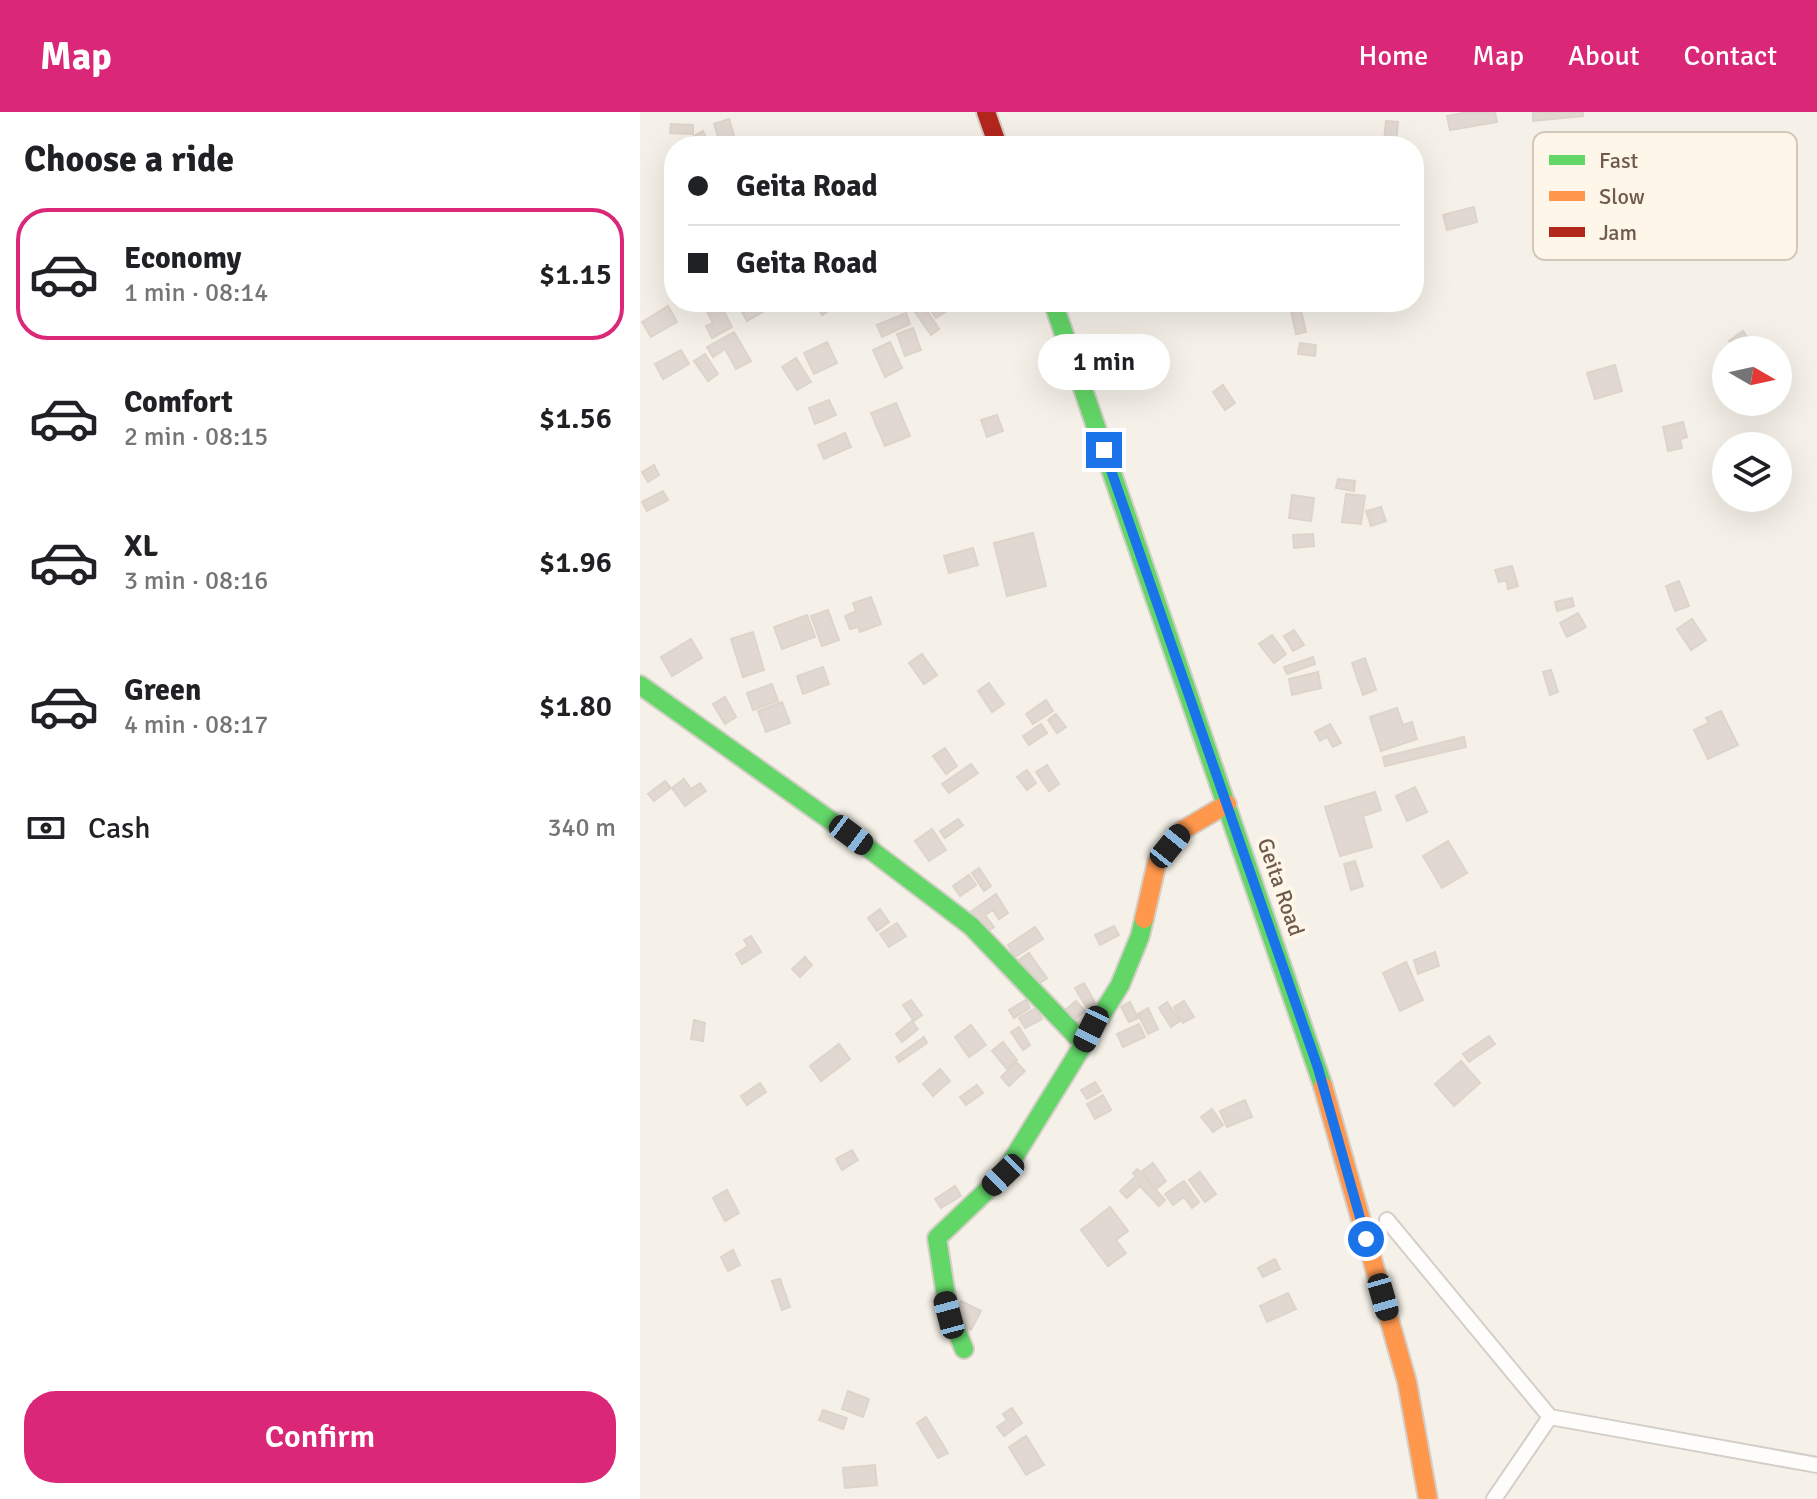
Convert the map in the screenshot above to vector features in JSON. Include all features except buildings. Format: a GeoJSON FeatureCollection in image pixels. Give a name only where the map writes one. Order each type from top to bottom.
{"type":"FeatureCollection","features":[{"type":"Feature","properties":{"kind":"main road"},"geometry":{"type":"LineString","coordinates":[[986,112],[994,136]]}},
{"type":"Feature","properties":{"kind":"main road","name":"Geita Road"},"geometry":{"type":"LineString","coordinates":[[1056,312],[1318,1068],[1407,1382],[1428,1499]]}},
{"type":"Feature","properties":{"kind":"main road"},"geometry":{"type":"LineString","coordinates":[[640,685],[851,835],[971,926],[1084,1044]]}},
{"type":"Feature","properties":{"kind":"main road"},"geometry":{"type":"LineString","coordinates":[[964,1349],[954,1332],[945,1298],[937,1238],[1003,1175],[1120,985],[1140,936],[1157,862],[1183,830],[1227,804]]}},
{"type":"Feature","properties":{"kind":"street"},"geometry":{"type":"LineString","coordinates":[[1387,1220],[1550,1417],[1817,1465]]}},
{"type":"Feature","properties":{"kind":"street"},"geometry":{"type":"LineString","coordinates":[[1494,1499],[1550,1417]]}},
{"type":"Feature","properties":{"kind":"traffic: fast"},"geometry":{"type":"LineString","coordinates":[[1056,312],[1323,1086]]}},
{"type":"Feature","properties":{"kind":"traffic: fast"},"geometry":{"type":"LineString","coordinates":[[640,685],[851,835],[971,926],[1084,1044]]}},
{"type":"Feature","properties":{"kind":"traffic: fast"},"geometry":{"type":"LineString","coordinates":[[964,1349],[948,1309],[937,1238],[1003,1175],[1120,985],[1144,919]]}},
{"type":"Feature","properties":{"kind":"traffic: slow"},"geometry":{"type":"LineString","coordinates":[[1144,919],[1157,862],[1183,830],[1227,804]]}},
{"type":"Feature","properties":{"kind":"traffic: slow"},"geometry":{"type":"LineString","coordinates":[[1323,1086],[1407,1382],[1428,1499]]}},
{"type":"Feature","properties":{"kind":"traffic: jam"},"geometry":{"type":"LineString","coordinates":[[986,112],[994,136]]}},
{"type":"Feature","properties":{"kind":"route"},"geometry":{"type":"LineString","coordinates":[[1104,450],[1318,1068],[1366,1239]]}}]}
